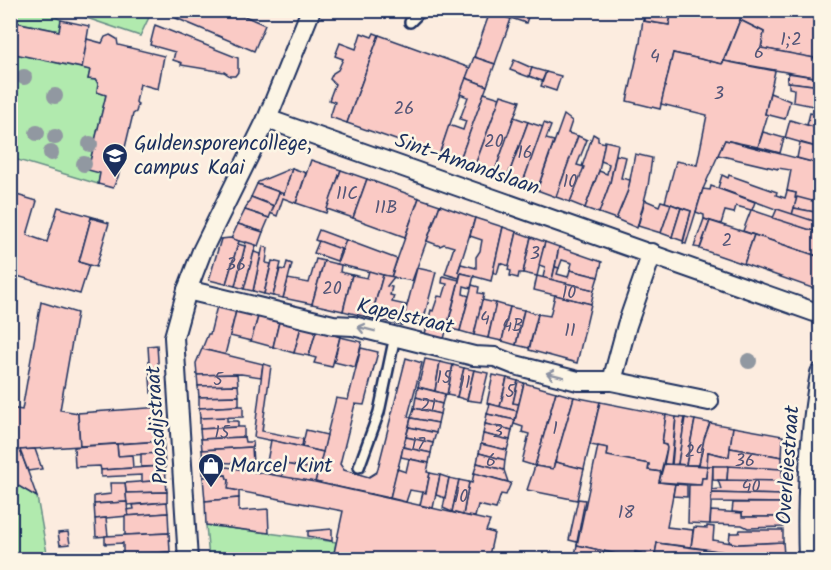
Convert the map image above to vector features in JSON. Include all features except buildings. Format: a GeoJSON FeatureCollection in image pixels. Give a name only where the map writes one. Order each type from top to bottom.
{"type":"FeatureCollection","features":[{"type":"Feature","properties":{"kind":"street","name":"Proosdijstraat"},"geometry":{"type":"LineString","coordinates":[[188,560],[174,337],[187,290],[202,251],[267,119],[311,10]]}},
{"type":"Feature","properties":{"kind":"street","name":"Sint-Amandslaan"},"geometry":{"type":"LineString","coordinates":[[267,119],[820,314]]}},
{"type":"Feature","properties":{"kind":"street"},"geometry":{"type":"LineString","coordinates":[[612,381],[627,325],[651,253]]}},
{"type":"Feature","properties":{"kind":"street","name":"Kapelstraat"},"geometry":{"type":"LineString","coordinates":[[187,290],[333,325],[353,326],[474,356],[495,357],[515,365],[578,381],[612,381],[709,401]]}},
{"type":"Feature","properties":{"kind":"street","name":"Overleiestraat"},"geometry":{"type":"LineString","coordinates":[[808,560],[807,472],[814,405],[820,374]]}},
{"type":"Feature","properties":{"kind":"lane"},"geometry":{"type":"LineString","coordinates":[[410,22],[422,10]]}},
{"type":"Feature","properties":{"kind":"lane"},"geometry":{"type":"LineString","coordinates":[[359,467],[379,412],[394,336]]}},
{"type":"Feature","properties":{"kind":"green space"},"geometry":{"type":"Polygon","coordinates":[[[11,10],[46,11],[61,20],[59,31],[11,21],[11,10]]]}},
{"type":"Feature","properties":{"kind":"green space"},"geometry":{"type":"Polygon","coordinates":[[[152,10],[140,36],[66,11],[152,10]]]}},
{"type":"Feature","properties":{"kind":"green space"},"geometry":{"type":"Polygon","coordinates":[[[10,53],[90,70],[88,79],[96,80],[97,92],[106,95],[88,169],[100,173],[98,184],[11,158],[10,53]]]}},
{"type":"Feature","properties":{"kind":"green space"},"geometry":{"type":"Polygon","coordinates":[[[11,481],[37,497],[48,559],[11,560],[11,481]]]}},
{"type":"Feature","properties":{"kind":"green space"},"geometry":{"type":"Polygon","coordinates":[[[206,525],[336,542],[334,553],[366,559],[209,559],[206,525]]]}},
{"type":"Feature","properties":{"kind":"place","name":"Guldensporencollege, campus Kaai"},"geometry":{"type":"Point","coordinates":[115,179]}},
{"type":"Feature","properties":{"kind":"place","name":"Marcel Kint"},"geometry":{"type":"Point","coordinates":[211,489]}}]}
